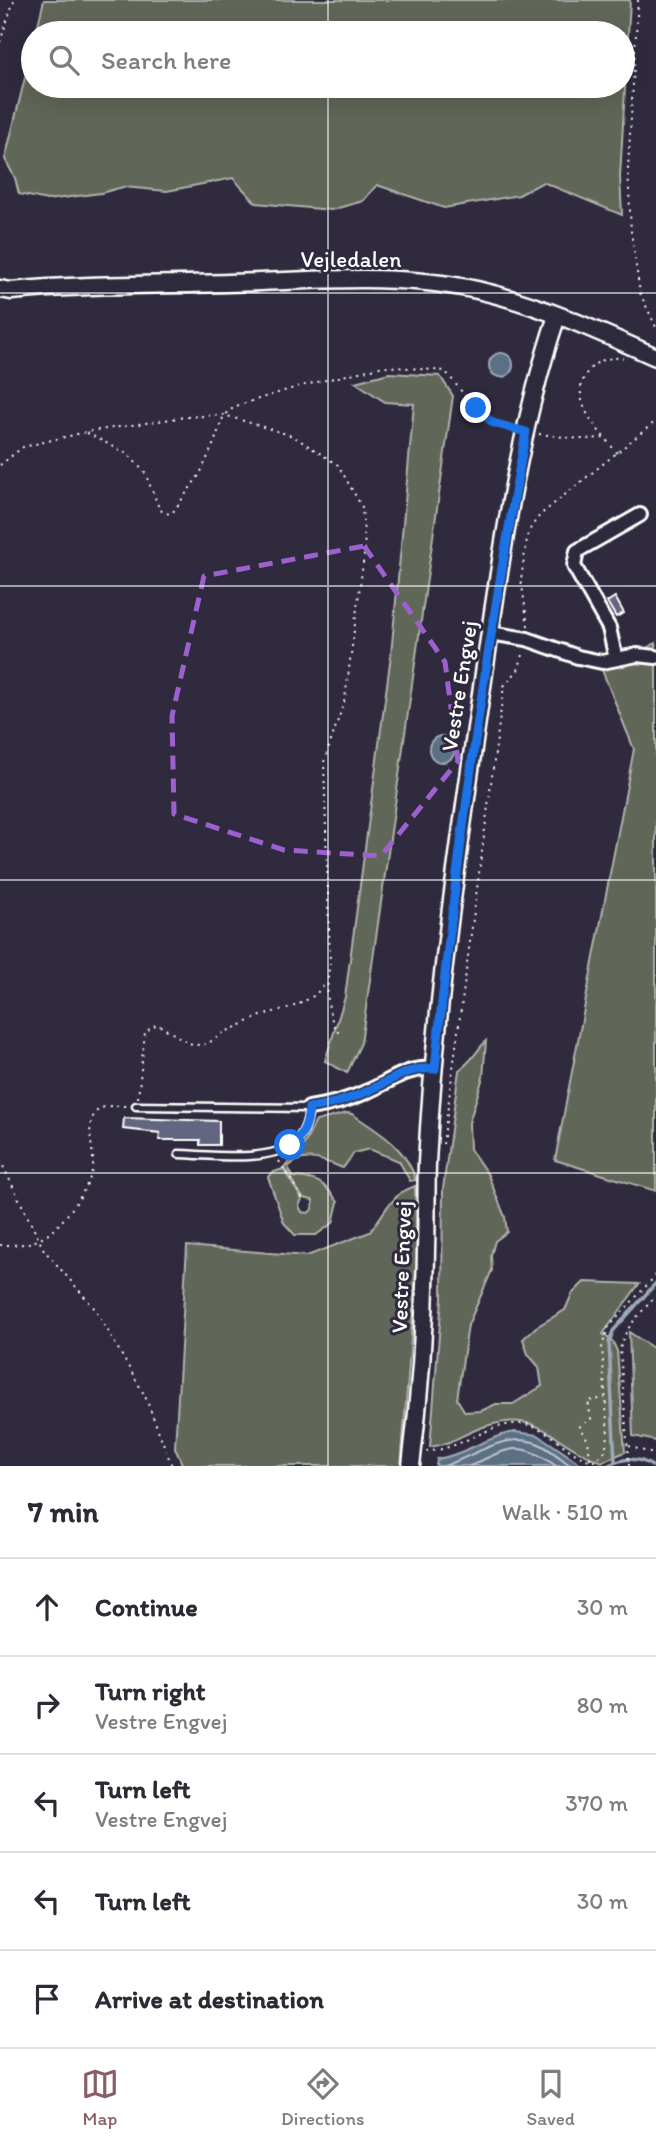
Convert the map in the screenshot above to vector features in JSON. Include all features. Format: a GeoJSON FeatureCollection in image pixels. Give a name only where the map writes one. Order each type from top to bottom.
{"type":"FeatureCollection","features":[{"type":"Feature","properties":{"kind":"street","name":"Vejledalen"},"geometry":{"type":"LineString","coordinates":[[0,277],[32,289]]}},
{"type":"Feature","properties":{"kind":"street","name":"Vejledalen"},"geometry":{"type":"LineString","coordinates":[[0,289],[346,280],[417,282],[476,290],[557,316],[656,357]]}},
{"type":"Feature","properties":{"kind":"street","name":"Vestre Engvej"},"geometry":{"type":"LineString","coordinates":[[411,1466],[426,1252],[427,1163],[444,972],[490,633],[526,432],[540,371],[557,316]]}},
{"type":"Feature","properties":{"kind":"street"},"geometry":{"type":"LineString","coordinates":[[615,659],[609,628],[574,566],[574,559],[577,551],[640,515]]}},
{"type":"Feature","properties":{"kind":"street"},"geometry":{"type":"LineString","coordinates":[[490,633],[527,639],[578,657],[602,662],[637,655],[656,657]]}},
{"type":"Feature","properties":{"kind":"street"},"geometry":{"type":"LineString","coordinates":[[309,1108],[333,1105],[411,1070],[435,1069]]}},
{"type":"Feature","properties":{"kind":"lane"},"geometry":{"type":"LineString","coordinates":[[136,1106],[309,1108],[308,1120],[296,1142],[270,1153],[249,1156],[178,1154]]}},
{"type":"Feature","properties":{"kind":"path"},"geometry":{"type":"LineString","coordinates":[[0,42],[14,0]]}},
{"type":"Feature","properties":{"kind":"path"},"geometry":{"type":"LineString","coordinates":[[635,50],[638,0]]}},
{"type":"Feature","properties":{"kind":"path"},"geometry":{"type":"LineString","coordinates":[[632,98],[628,168],[631,232],[640,293],[656,327]]}},
{"type":"Feature","properties":{"kind":"path"},"geometry":{"type":"LineString","coordinates":[[617,453],[585,410],[580,392],[583,380],[592,366],[603,359],[624,358]]}},
{"type":"Feature","properties":{"kind":"path"},"geometry":{"type":"LineString","coordinates":[[86,432],[129,455],[145,473],[160,510],[169,514],[200,474],[224,415],[236,406],[297,387],[384,366],[445,371],[476,408],[493,423],[526,432],[580,439],[606,438]]}},
{"type":"Feature","properties":{"kind":"path"},"geometry":{"type":"LineString","coordinates":[[0,465],[23,447],[86,432],[185,417],[224,415],[293,436],[338,465],[362,507],[365,548],[345,699],[324,762],[330,962],[326,983],[332,1026],[341,1036]]}},
{"type":"Feature","properties":{"kind":"path"},"geometry":{"type":"LineString","coordinates":[[443,1146],[504,685],[518,670],[527,639],[529,624],[521,579],[527,539],[531,527],[540,515],[656,421]]}},
{"type":"Feature","properties":{"kind":"path"},"geometry":{"type":"LineString","coordinates":[[0,1245],[18,1245],[39,1240],[51,1233],[80,1196],[91,1176],[93,1166],[90,1134],[92,1120],[98,1110],[110,1106],[136,1106],[145,1032],[157,1024],[196,1045],[207,1044],[225,1032],[263,1015],[298,1005],[315,995],[326,983]]}},
{"type":"Feature","properties":{"kind":"path"},"geometry":{"type":"LineString","coordinates":[[277,1158],[303,1199]]}},
{"type":"Feature","properties":{"kind":"path"},"geometry":{"type":"LineString","coordinates":[[0,1160],[44,1250],[96,1310],[145,1396],[172,1466]]}},
{"type":"Feature","properties":{"kind":"path"},"geometry":{"type":"LineString","coordinates":[[424,1451],[447,1450],[492,1429],[528,1425],[543,1430],[584,1460],[593,1461],[605,1451],[608,1436],[603,1346],[608,1328],[656,1275]]}},
{"type":"Feature","properties":{"kind":"path"},"geometry":{"type":"LineString","coordinates":[[629,1466],[620,1350],[622,1337],[656,1296]]}},
{"type":"Feature","properties":{"kind":"path"},"geometry":{"type":"LineString","coordinates":[[598,1466],[593,1461],[588,1440],[579,1427],[591,1419],[588,1401],[606,1398]]}},
{"type":"Feature","properties":{"kind":"path"},"geometry":{"type":"LineString","coordinates":[[628,1446],[656,1455]]}},
{"type":"Feature","properties":{"kind":"highlighted area"},"geometry":{"type":"Polygon","coordinates":[[[364,546],[445,662],[458,761],[381,856],[284,850],[174,814],[172,716],[204,576],[364,546]]]}},
{"type":"Feature","properties":{"kind":"green space"},"geometry":{"type":"Polygon","coordinates":[[[44,0],[630,0],[629,21],[39,21],[44,0]]]}},
{"type":"Feature","properties":{"kind":"green space"},"geometry":{"type":"Polygon","coordinates":[[[21,94],[21,98],[624,98],[620,177],[622,215],[543,182],[519,195],[444,208],[377,185],[363,201],[331,210],[256,203],[233,178],[167,191],[123,187],[101,193],[47,200],[19,194],[15,178],[5,159],[21,94]]]}},
{"type":"Feature","properties":{"kind":"green space"},"geometry":{"type":"Polygon","coordinates":[[[389,373],[440,376],[453,396],[361,1043],[347,1073],[325,1061],[345,997],[391,655],[414,404],[385,402],[355,382],[389,373]]]}},
{"type":"Feature","properties":{"kind":"green space"},"geometry":{"type":"Polygon","coordinates":[[[656,643],[656,1191],[555,1160],[634,749],[602,670],[656,643]]]}},
{"type":"Feature","properties":{"kind":"green space"},"geometry":{"type":"Polygon","coordinates":[[[486,1041],[483,1077],[469,1123],[470,1149],[488,1175],[505,1217],[507,1232],[495,1241],[491,1255],[492,1270],[468,1325],[457,1399],[465,1412],[481,1411],[496,1404],[513,1404],[542,1386],[539,1367],[528,1354],[523,1339],[536,1327],[565,1310],[572,1294],[584,1282],[639,1284],[603,1334],[613,1342],[617,1351],[625,1452],[602,1462],[528,1423],[502,1422],[430,1447],[442,1298],[443,1189],[459,1070],[486,1041]]]}},
{"type":"Feature","properties":{"kind":"green space"},"geometry":{"type":"Polygon","coordinates":[[[347,1113],[390,1141],[405,1158],[416,1180],[410,1181],[399,1161],[369,1149],[354,1153],[343,1168],[308,1158],[294,1162],[288,1167],[293,1177],[319,1182],[338,1202],[333,1223],[316,1235],[295,1235],[284,1223],[268,1177],[271,1173],[283,1169],[302,1199],[299,1206],[302,1212],[308,1213],[313,1209],[313,1200],[303,1198],[284,1168],[305,1143],[316,1121],[347,1113]]]}},
{"type":"Feature","properties":{"kind":"green space"},"geometry":{"type":"Polygon","coordinates":[[[415,1186],[417,1261],[401,1466],[183,1466],[175,1448],[187,1246],[307,1256],[370,1232],[401,1192],[415,1186]]]}},
{"type":"Feature","properties":{"kind":"green space"},"geometry":{"type":"Polygon","coordinates":[[[629,1332],[656,1350],[656,1441],[633,1436],[629,1332]]]}},
{"type":"Feature","properties":{"kind":"water"},"geometry":{"type":"Polygon","coordinates":[[[501,353],[510,356],[513,365],[510,374],[501,377],[492,374],[489,365],[492,356],[501,353]]]}},
{"type":"Feature","properties":{"kind":"water"},"geometry":{"type":"Polygon","coordinates":[[[442,736],[451,740],[455,749],[451,758],[442,762],[433,758],[429,749],[433,740],[442,736]]]}},
{"type":"Feature","properties":{"kind":"water"},"geometry":{"type":"Polygon","coordinates":[[[515,1432],[538,1435],[584,1466],[436,1466],[437,1459],[515,1432]]]}},
{"type":"Feature","properties":{"kind":"building"},"geometry":{"type":"Polygon","coordinates":[[[615,597],[624,613],[616,617],[607,602],[615,597]]]}},
{"type":"Feature","properties":{"kind":"building"},"geometry":{"type":"Polygon","coordinates":[[[124,1118],[219,1121],[219,1145],[200,1145],[200,1140],[159,1140],[160,1133],[123,1129],[124,1118]]]}},
{"type":"Feature","properties":{"kind":"waterway"},"geometry":{"type":"LineString","coordinates":[[615,1462],[609,1343],[613,1331],[656,1283]]}},
{"type":"Feature","properties":{"kind":"waterway"},"geometry":{"type":"LineString","coordinates":[[607,1466],[630,1459],[652,1466]]}},
{"type":"Feature","properties":{"kind":"route"},"geometry":{"type":"LineString","coordinates":[[290,1145],[296,1142],[303,1132],[309,1108],[333,1105],[411,1070],[435,1069],[444,972],[469,774],[490,633],[526,432],[493,423],[476,408]]}}]}
